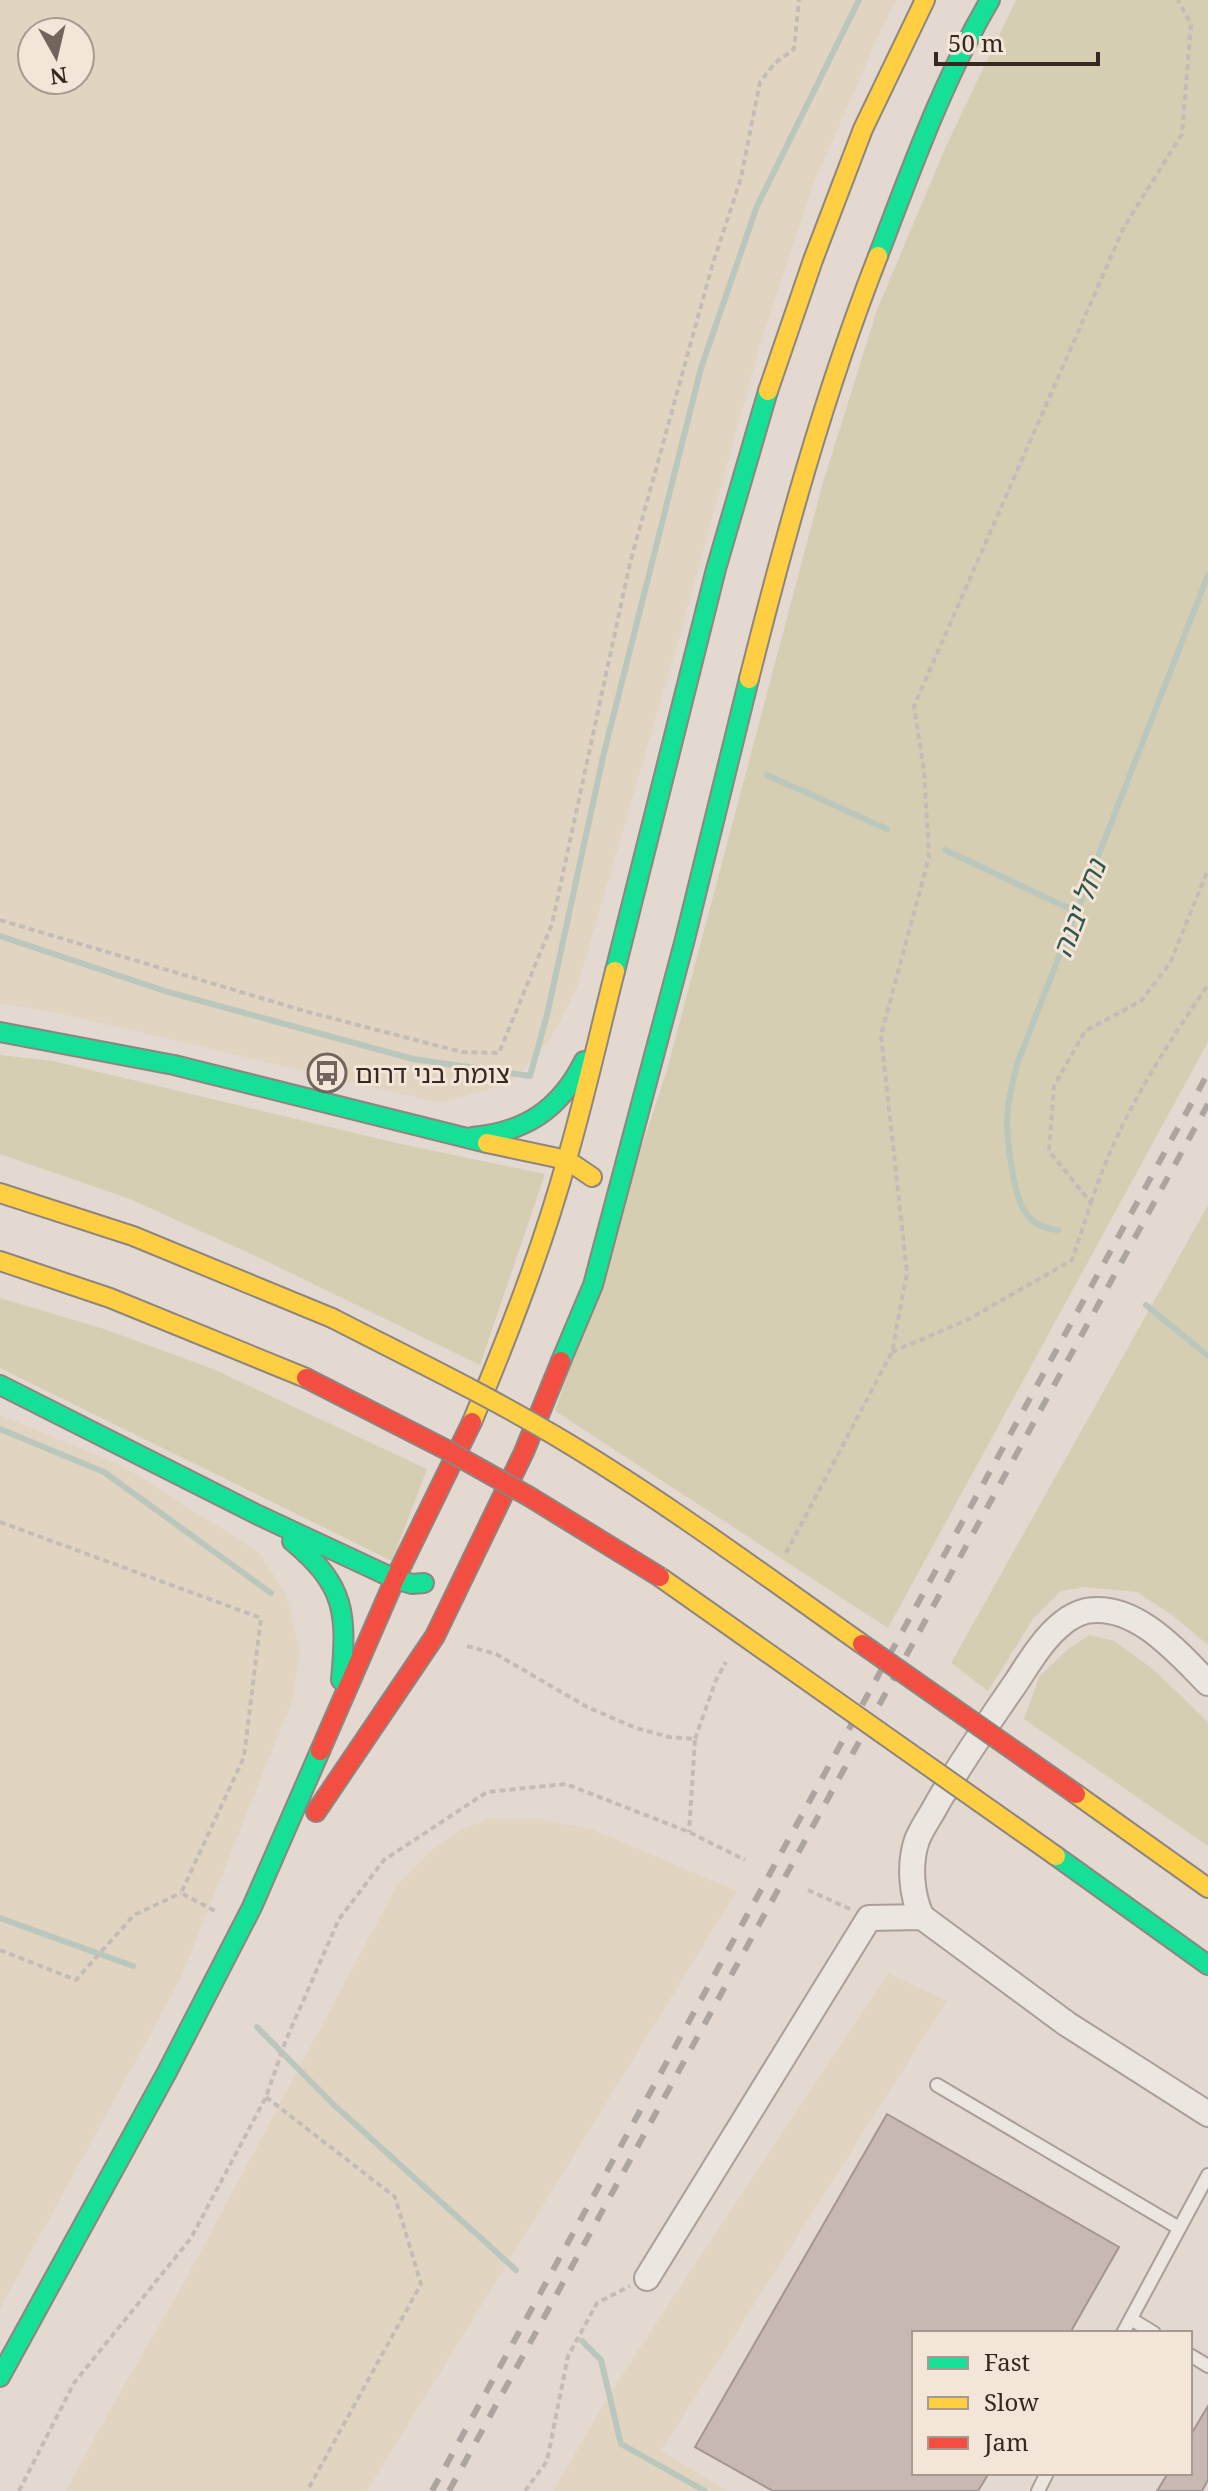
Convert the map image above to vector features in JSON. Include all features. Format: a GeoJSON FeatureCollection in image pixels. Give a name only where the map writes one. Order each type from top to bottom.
{"type":"FeatureCollection","features":[{"type":"Feature","properties":{"kind":"highway"},"geometry":{"type":"LineString","coordinates":[[0,2377],[166,2074],[252,1907],[395,1579],[469,1428],[508,1337],[567,1160],[716,569],[762,407],[863,129],[925,0]]}},
{"type":"Feature","properties":{"kind":"highway"},"geometry":{"type":"LineString","coordinates":[[252,1907],[435,1636],[524,1452],[593,1285],[689,923],[773,584],[819,425],[868,281],[918,152],[972,31],[990,0]]}},
{"type":"Feature","properties":{"kind":"highway"},"geometry":{"type":"LineString","coordinates":[[457,1137],[495,1133],[536,1116],[556,1102],[571,1085],[602,1022]]}},
{"type":"Feature","properties":{"kind":"highway"},"geometry":{"type":"LineString","coordinates":[[0,1032],[174,1065],[457,1137],[567,1160],[590,1175],[604,1190],[613,1213]]}},
{"type":"Feature","properties":{"kind":"highway"},"geometry":{"type":"LineString","coordinates":[[0,1193],[133,1236],[332,1318],[564,1441],[694,1526],[1208,1888]]}},
{"type":"Feature","properties":{"kind":"highway"},"geometry":{"type":"LineString","coordinates":[[0,1261],[110,1298],[306,1378],[493,1476],[645,1566],[1208,1965]]}},
{"type":"Feature","properties":{"kind":"highway"},"geometry":{"type":"LineString","coordinates":[[0,1385],[258,1515],[395,1579],[412,1584],[450,1581],[468,1571]]}},
{"type":"Feature","properties":{"kind":"highway"},"geometry":{"type":"LineString","coordinates":[[258,1515],[301,1548],[324,1570],[337,1589],[345,1638],[336,1716]]}},
{"type":"Feature","properties":{"kind":"highway"},"geometry":{"type":"LineString","coordinates":[[1148,1922],[1208,1972]]}},
{"type":"Feature","properties":{"kind":"street"},"geometry":{"type":"LineString","coordinates":[[1208,1683],[1168,1644],[1128,1617],[1109,1611],[1085,1611],[1065,1621],[1040,1646],[964,1758],[917,1840],[913,1861],[915,1903],[922,1917],[1067,2024],[1208,2114]]}},
{"type":"Feature","properties":{"kind":"street"},"geometry":{"type":"LineString","coordinates":[[647,2278],[869,1918],[922,1917]]}},
{"type":"Feature","properties":{"kind":"lane"},"geometry":{"type":"LineString","coordinates":[[937,2085],[1179,2228]]}},
{"type":"Feature","properties":{"kind":"lane"},"geometry":{"type":"LineString","coordinates":[[1124,2331],[1208,2175]]}},
{"type":"Feature","properties":{"kind":"lane"},"geometry":{"type":"LineString","coordinates":[[1131,2319],[1151,2331]]}},
{"type":"Feature","properties":{"kind":"path"},"geometry":{"type":"LineString","coordinates":[[0,920],[322,1015],[462,1052],[499,1053],[552,924],[630,563],[712,266],[741,178],[760,82],[775,63],[794,49],[799,0]]}},
{"type":"Feature","properties":{"kind":"path"},"geometry":{"type":"LineString","coordinates":[[784,1557],[892,1352],[907,1273],[881,1035],[929,857],[924,771],[914,706],[1124,227],[1182,134],[1191,24],[1178,0]]}},
{"type":"Feature","properties":{"kind":"path"},"geometry":{"type":"LineString","coordinates":[[1091,1203],[1049,1151],[1054,1086],[1085,1031],[1141,1001],[1170,963],[1208,870]]}},
{"type":"Feature","properties":{"kind":"path"},"geometry":{"type":"LineString","coordinates":[[892,1352],[969,1319],[1072,1260],[1104,1163],[1162,1052],[1208,985]]}},
{"type":"Feature","properties":{"kind":"path"},"geometry":{"type":"LineString","coordinates":[[0,1522],[261,1618],[244,1757],[181,1893],[134,1915],[76,1980],[0,1950]]}},
{"type":"Feature","properties":{"kind":"path"},"geometry":{"type":"LineString","coordinates":[[435,1636],[496,1654],[587,1707],[636,1728],[669,1737],[695,1739]]}},
{"type":"Feature","properties":{"kind":"path"},"geometry":{"type":"LineString","coordinates":[[689,1832],[695,1739],[716,1680],[731,1653]]}},
{"type":"Feature","properties":{"kind":"path"},"geometry":{"type":"LineString","coordinates":[[19,2491],[74,2383],[191,2238],[266,2097],[286,2040],[339,1919],[384,1860],[487,1792],[566,1784],[689,1832],[745,1860]]}},
{"type":"Feature","properties":{"kind":"path"},"geometry":{"type":"LineString","coordinates":[[808,1890],[869,1918]]}},
{"type":"Feature","properties":{"kind":"path"},"geometry":{"type":"LineString","coordinates":[[181,1893],[243,1925]]}},
{"type":"Feature","properties":{"kind":"path"},"geometry":{"type":"LineString","coordinates":[[266,2097],[395,2197],[421,2284],[307,2491]]}},
{"type":"Feature","properties":{"kind":"path"},"geometry":{"type":"LineString","coordinates":[[525,2491],[547,2461],[568,2356],[597,2303],[647,2278]]}},
{"type":"Feature","properties":{"kind":"shaded area"},"geometry":{"type":"Polygon","coordinates":[[[0,0],[897,0],[813,186],[762,339],[577,988],[551,1038],[511,1083],[440,1103],[54,1012],[0,1003],[0,0]]]}},
{"type":"Feature","properties":{"kind":"shaded area"},"geometry":{"type":"Polygon","coordinates":[[[1016,0],[1208,0],[1208,1042],[888,1628],[555,1411],[667,1070],[822,486],[877,310],[947,144],[1016,0]]]}},
{"type":"Feature","properties":{"kind":"shaded area"},"geometry":{"type":"Polygon","coordinates":[[[0,1055],[53,1061],[401,1144],[545,1174],[480,1365],[130,1199],[0,1154],[0,1055]]]}},
{"type":"Feature","properties":{"kind":"shaded area"},"geometry":{"type":"Polygon","coordinates":[[[1208,1205],[1208,1645],[1172,1615],[1137,1592],[1085,1587],[1061,1591],[1033,1619],[988,1691],[951,1663],[1208,1205]]]}},
{"type":"Feature","properties":{"kind":"shaded area"},"geometry":{"type":"Polygon","coordinates":[[[0,1298],[104,1329],[213,1369],[427,1469],[392,1561],[0,1368],[0,1298]]]}},
{"type":"Feature","properties":{"kind":"shaded area"},"geometry":{"type":"Polygon","coordinates":[[[0,1415],[121,1465],[259,1552],[286,1594],[300,1652],[293,1699],[180,1980],[0,2309],[0,1415]]]}},
{"type":"Feature","properties":{"kind":"shaded area"},"geometry":{"type":"Polygon","coordinates":[[[1090,1635],[1114,1641],[1153,1669],[1208,1722],[1208,1846],[1024,1719],[1039,1677],[1069,1648],[1090,1635]]]}},
{"type":"Feature","properties":{"kind":"shaded area"},"geometry":{"type":"Polygon","coordinates":[[[490,1818],[540,1819],[594,1830],[737,1891],[367,2491],[66,2491],[183,2284],[396,1887],[427,1854],[458,1831],[490,1818]]]}},
{"type":"Feature","properties":{"kind":"shaded area"},"geometry":{"type":"Polygon","coordinates":[[[888,1973],[947,2001],[661,2451],[728,2491],[553,2491],[612,2390],[888,1973]]]}},
{"type":"Feature","properties":{"kind":"building"},"geometry":{"type":"Polygon","coordinates":[[[887,2114],[1119,2247],[1071,2331],[912,2331],[912,2475],[988,2475],[978,2491],[773,2491],[695,2447],[887,2114]]]}},
{"type":"Feature","properties":{"kind":"building"},"geometry":{"type":"Polygon","coordinates":[[[1208,2406],[1208,2480],[1202,2491],[1157,2491],[1167,2475],[1192,2475],[1192,2433],[1208,2406]]]}},
{"type":"Feature","properties":{"kind":"waterway"},"geometry":{"type":"LineString","coordinates":[[0,936],[168,992],[413,1059],[530,1076],[547,1015],[603,757],[701,368],[757,206],[859,0]]}},
{"type":"Feature","properties":{"kind":"waterway","name":"נחל יבנה"},"geometry":{"type":"LineString","coordinates":[[1058,1230],[1035,1223],[1018,1198],[1007,1121],[1017,1064],[1208,575]]}},
{"type":"Feature","properties":{"kind":"waterway"},"geometry":{"type":"LineString","coordinates":[[767,775],[887,829]]}},
{"type":"Feature","properties":{"kind":"waterway"},"geometry":{"type":"LineString","coordinates":[[945,850],[1077,912]]}},
{"type":"Feature","properties":{"kind":"waterway","name":"נחל יבנה"},"geometry":{"type":"LineString","coordinates":[[1146,1305],[1208,1356]]}},
{"type":"Feature","properties":{"kind":"waterway"},"geometry":{"type":"LineString","coordinates":[[0,1429],[104,1472],[271,1593]]}},
{"type":"Feature","properties":{"kind":"waterway"},"geometry":{"type":"LineString","coordinates":[[0,1918],[133,1966]]}},
{"type":"Feature","properties":{"kind":"waterway"},"geometry":{"type":"LineString","coordinates":[[257,2027],[334,2105],[516,2270]]}},
{"type":"Feature","properties":{"kind":"waterway"},"geometry":{"type":"LineString","coordinates":[[582,2341],[601,2360],[621,2444],[705,2491]]}},
{"type":"Feature","properties":{"kind":"railway"},"geometry":{"type":"LineString","coordinates":[[432,2491],[1208,1073]]}},
{"type":"Feature","properties":{"kind":"railway"},"geometry":{"type":"LineString","coordinates":[[449,2491],[1208,1104]]}},
{"type":"Feature","properties":{"kind":"traffic: fast"},"geometry":{"type":"LineString","coordinates":[[878,256],[943,93],[990,0]]}},
{"type":"Feature","properties":{"kind":"traffic: fast"},"geometry":{"type":"LineString","coordinates":[[615,971],[716,569],[768,391]]}},
{"type":"Feature","properties":{"kind":"traffic: fast"},"geometry":{"type":"LineString","coordinates":[[561,1361],[593,1285],[685,939],[749,679]]}},
{"type":"Feature","properties":{"kind":"traffic: fast"},"geometry":{"type":"LineString","coordinates":[[0,1032],[174,1065],[487,1143]]}},
{"type":"Feature","properties":{"kind":"traffic: fast"},"geometry":{"type":"LineString","coordinates":[[472,1137],[509,1130],[539,1115],[564,1092],[584,1061]]}},
{"type":"Feature","properties":{"kind":"traffic: fast"},"geometry":{"type":"LineString","coordinates":[[0,1385],[258,1515],[395,1579],[412,1584],[424,1583]]}},
{"type":"Feature","properties":{"kind":"traffic: fast"},"geometry":{"type":"LineString","coordinates":[[292,1541],[323,1572],[339,1602],[343,1636],[341,1680]]}},
{"type":"Feature","properties":{"kind":"traffic: fast"},"geometry":{"type":"LineString","coordinates":[[0,2377],[166,2074],[252,1907],[320,1751]]}},
{"type":"Feature","properties":{"kind":"traffic: fast"},"geometry":{"type":"LineString","coordinates":[[1056,1856],[1208,1965]]}},
{"type":"Feature","properties":{"kind":"traffic: slow"},"geometry":{"type":"LineString","coordinates":[[768,391],[863,129],[925,0]]}},
{"type":"Feature","properties":{"kind":"traffic: slow"},"geometry":{"type":"LineString","coordinates":[[749,679],[807,466],[840,360],[878,256]]}},
{"type":"Feature","properties":{"kind":"traffic: slow"},"geometry":{"type":"LineString","coordinates":[[472,1422],[547,1226],[580,1112],[615,971]]}},
{"type":"Feature","properties":{"kind":"traffic: slow"},"geometry":{"type":"LineString","coordinates":[[487,1143],[567,1160],[592,1177]]}},
{"type":"Feature","properties":{"kind":"traffic: slow"},"geometry":{"type":"LineString","coordinates":[[0,1193],[133,1236],[332,1318]]}},
{"type":"Feature","properties":{"kind":"traffic: slow"},"geometry":{"type":"LineString","coordinates":[[0,1261],[110,1298],[306,1378]]}},
{"type":"Feature","properties":{"kind":"traffic: slow"},"geometry":{"type":"LineString","coordinates":[[332,1318],[564,1441],[678,1514],[862,1644]]}},
{"type":"Feature","properties":{"kind":"traffic: slow"},"geometry":{"type":"LineString","coordinates":[[660,1577],[1056,1856]]}},
{"type":"Feature","properties":{"kind":"traffic: slow"},"geometry":{"type":"LineString","coordinates":[[1076,1794],[1208,1888]]}},
{"type":"Feature","properties":{"kind":"traffic: jam"},"geometry":{"type":"LineString","coordinates":[[316,1812],[435,1636],[524,1452],[561,1361]]}},
{"type":"Feature","properties":{"kind":"traffic: jam"},"geometry":{"type":"LineString","coordinates":[[306,1378],[443,1448],[660,1577]]}},
{"type":"Feature","properties":{"kind":"traffic: jam"},"geometry":{"type":"LineString","coordinates":[[320,1751],[395,1579],[472,1422]]}},
{"type":"Feature","properties":{"kind":"traffic: jam"},"geometry":{"type":"LineString","coordinates":[[862,1644],[1076,1794]]}},
{"type":"Feature","properties":{"kind":"place","name":"צומת בני דרום"},"geometry":{"type":"Point","coordinates":[327,1073]}}]}
